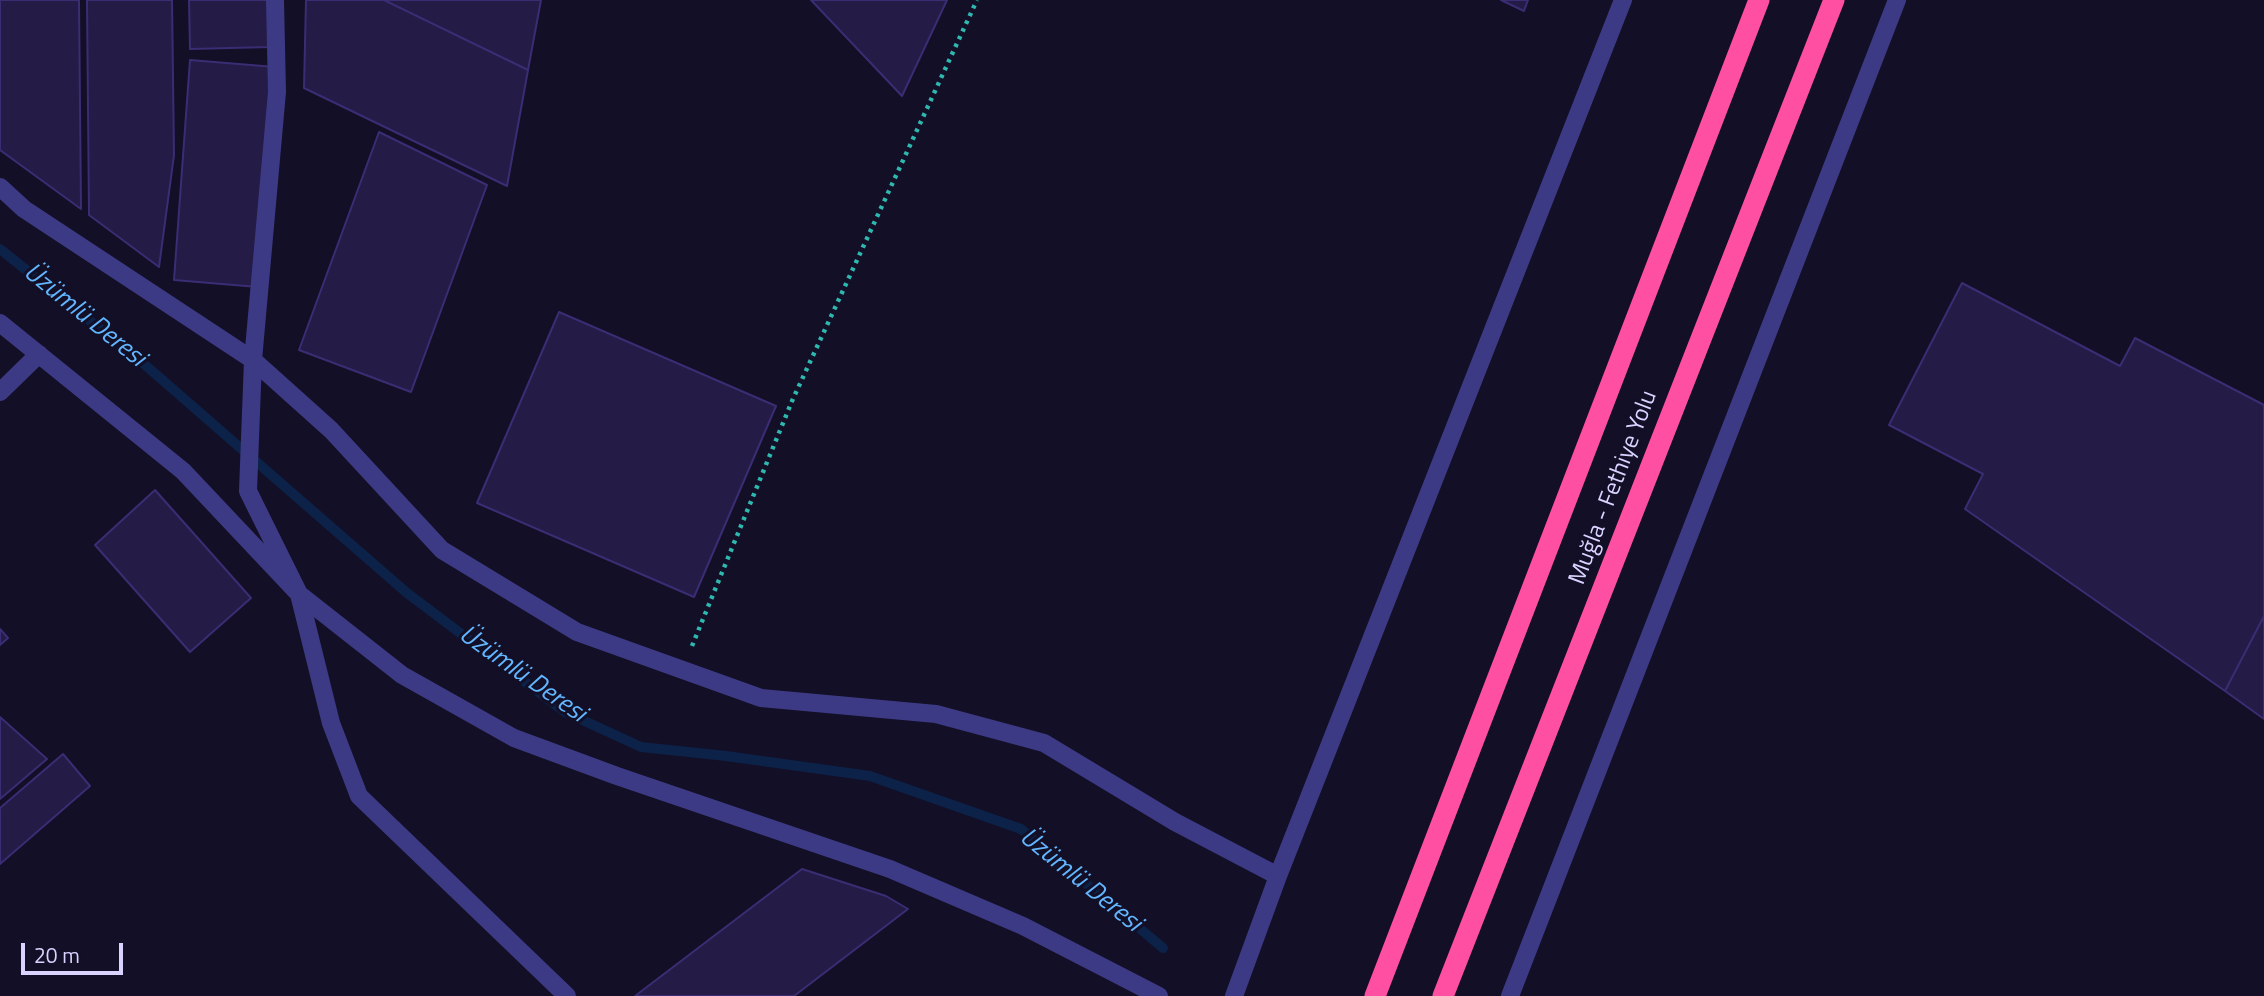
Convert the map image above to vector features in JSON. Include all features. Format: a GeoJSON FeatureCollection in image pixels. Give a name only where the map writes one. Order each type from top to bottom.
{"type":"FeatureCollection","features":[{"type":"Feature","properties":{"kind":"highway","name":"Muğla - Fethiye Yolu"},"geometry":{"type":"LineString","coordinates":[[1375,996],[1759,0]]}},
{"type":"Feature","properties":{"kind":"highway","name":"Muğla - Fethiye Yolu"},"geometry":{"type":"LineString","coordinates":[[1443,996],[1834,0]]}},
{"type":"Feature","properties":{"kind":"street"},"geometry":{"type":"LineString","coordinates":[[275,0],[277,92],[253,360],[248,491],[299,594],[331,723],[359,796],[567,996]]}},
{"type":"Feature","properties":{"kind":"street"},"geometry":{"type":"LineString","coordinates":[[1234,996],[1278,876],[1623,0]]}},
{"type":"Feature","properties":{"kind":"street"},"geometry":{"type":"LineString","coordinates":[[1510,996],[1897,0]]}},
{"type":"Feature","properties":{"kind":"street"},"geometry":{"type":"LineString","coordinates":[[0,187],[24,209],[253,360],[331,430],[442,550],[577,632],[761,698],[936,714],[1044,743],[1175,822],[1278,876]]}},
{"type":"Feature","properties":{"kind":"street"},"geometry":{"type":"LineString","coordinates":[[0,323],[183,471],[299,594],[402,676],[514,738],[890,869],[1023,926],[1159,996]]}},
{"type":"Feature","properties":{"kind":"street"},"geometry":{"type":"LineString","coordinates":[[0,392],[38,355]]}},
{"type":"Feature","properties":{"kind":"path"},"geometry":{"type":"LineString","coordinates":[[682,670],[792,401],[977,0]]}},
{"type":"Feature","properties":{"kind":"building"},"geometry":{"type":"Polygon","coordinates":[[[0,0],[79,0],[81,209],[0,150],[0,0]]]}},
{"type":"Feature","properties":{"kind":"building"},"geometry":{"type":"Polygon","coordinates":[[[87,0],[172,0],[174,155],[159,267],[89,215],[87,0]]]}},
{"type":"Feature","properties":{"kind":"building"},"geometry":{"type":"Polygon","coordinates":[[[189,0],[269,0],[271,47],[190,49],[189,0]]]}},
{"type":"Feature","properties":{"kind":"building"},"geometry":{"type":"Polygon","coordinates":[[[306,0],[384,0],[528,70],[507,186],[304,88],[306,0]]]}},
{"type":"Feature","properties":{"kind":"building"},"geometry":{"type":"Polygon","coordinates":[[[384,0],[541,0],[528,70],[384,0]]]}},
{"type":"Feature","properties":{"kind":"building"},"geometry":{"type":"Polygon","coordinates":[[[811,0],[947,0],[902,96],[811,0]]]}},
{"type":"Feature","properties":{"kind":"building"},"geometry":{"type":"Polygon","coordinates":[[[1501,0],[1528,0],[1524,11],[1501,0]]]}},
{"type":"Feature","properties":{"kind":"building"},"geometry":{"type":"Polygon","coordinates":[[[190,60],[275,67],[258,287],[174,280],[190,60]]]}},
{"type":"Feature","properties":{"kind":"building"},"geometry":{"type":"Polygon","coordinates":[[[379,132],[487,185],[411,392],[299,350],[379,132]]]}},
{"type":"Feature","properties":{"kind":"building"},"geometry":{"type":"Polygon","coordinates":[[[1962,283],[2120,366],[2135,338],[2264,405],[2264,616],[2225,691],[1965,509],[1983,474],[1889,425],[1962,283]]]}},
{"type":"Feature","properties":{"kind":"building"},"geometry":{"type":"Polygon","coordinates":[[[559,312],[776,406],[694,597],[477,503],[559,312]]]}},
{"type":"Feature","properties":{"kind":"building"},"geometry":{"type":"Polygon","coordinates":[[[155,490],[251,598],[190,652],[95,545],[155,490]]]}},
{"type":"Feature","properties":{"kind":"building"},"geometry":{"type":"Polygon","coordinates":[[[2264,616],[2264,719],[2225,691],[2264,616]]]}},
{"type":"Feature","properties":{"kind":"building"},"geometry":{"type":"Polygon","coordinates":[[[0,629],[8,638],[0,645],[0,629]]]}},
{"type":"Feature","properties":{"kind":"building"},"geometry":{"type":"Polygon","coordinates":[[[0,717],[47,759],[0,799],[0,717]]]}},
{"type":"Feature","properties":{"kind":"building"},"geometry":{"type":"Polygon","coordinates":[[[63,754],[90,786],[0,864],[0,808],[63,754]]]}},
{"type":"Feature","properties":{"kind":"building"},"geometry":{"type":"Polygon","coordinates":[[[802,869],[886,896],[908,909],[794,996],[635,996],[802,869]]]}},
{"type":"Feature","properties":{"kind":"waterway","name":"Üzümlü Deresi"},"geometry":{"type":"LineString","coordinates":[[0,249],[144,364],[407,593],[565,712],[641,747],[870,776],[1021,829],[1163,948]]}}]}
